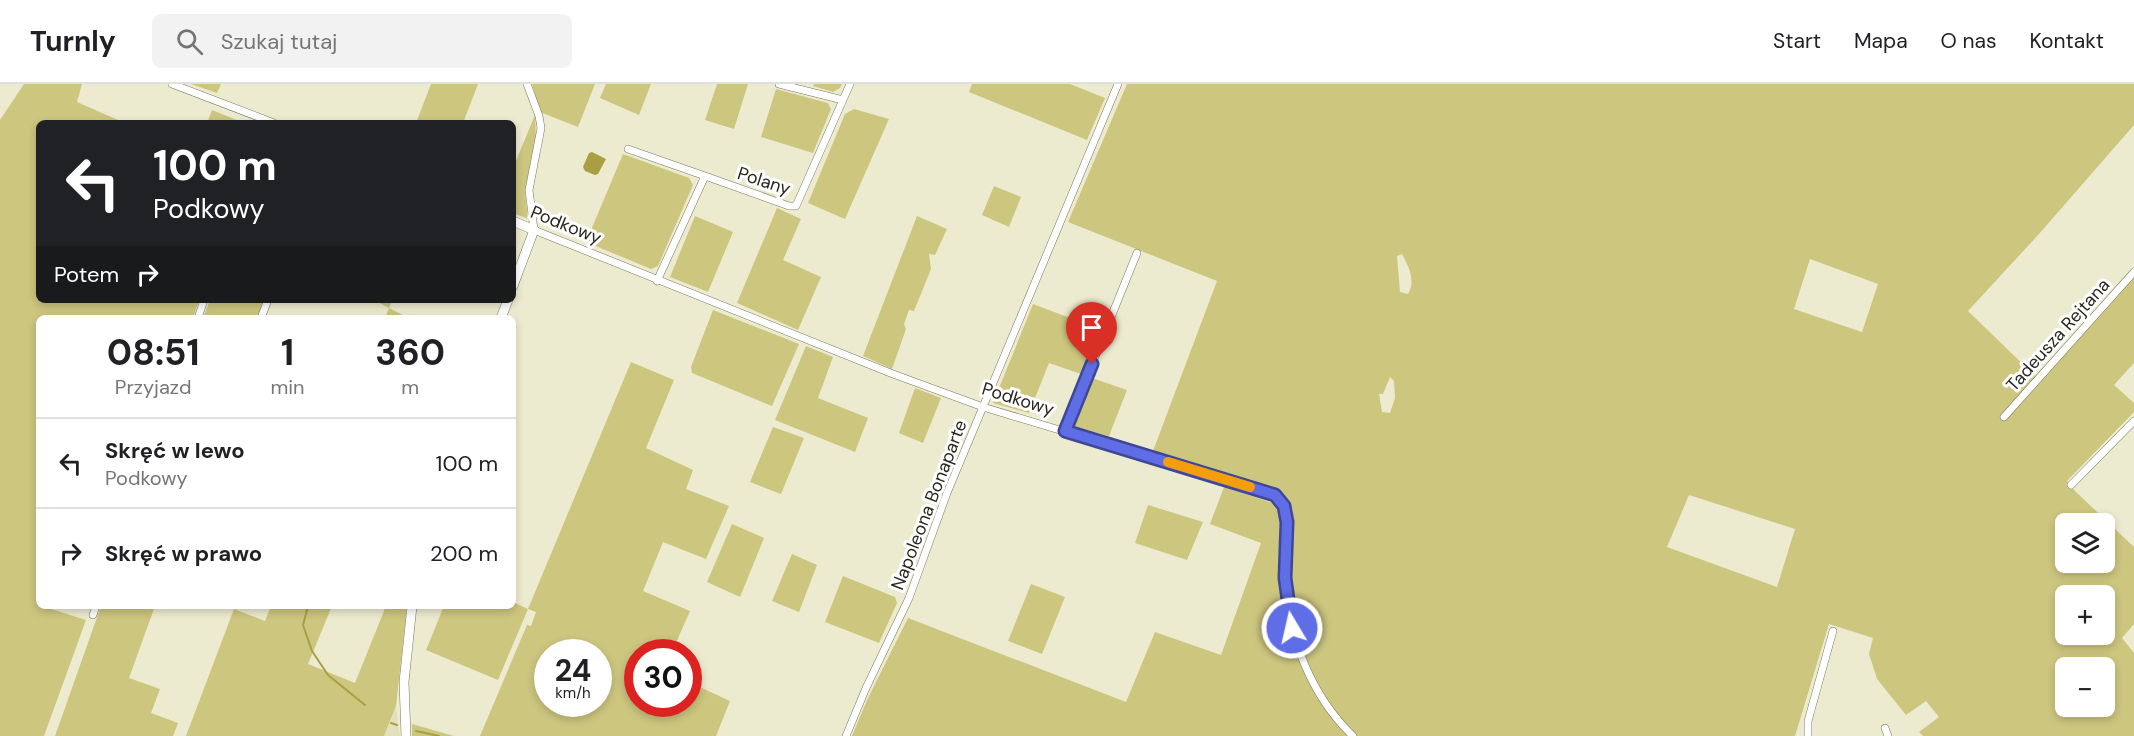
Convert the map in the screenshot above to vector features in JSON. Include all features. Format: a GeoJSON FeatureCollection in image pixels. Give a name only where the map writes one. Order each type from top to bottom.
{"type":"FeatureCollection","features":[{"type":"Feature","properties":{"kind":"street"},"geometry":{"type":"LineString","coordinates":[[172,84],[264,120]]}},
{"type":"Feature","properties":{"kind":"street"},"geometry":{"type":"LineString","coordinates":[[516,278],[534,230],[529,190],[541,128],[527,84]]}},
{"type":"Feature","properties":{"kind":"street"},"geometry":{"type":"LineString","coordinates":[[779,84],[843,100]]}},
{"type":"Feature","properties":{"kind":"street","name":"Polany"},"geometry":{"type":"LineString","coordinates":[[705,176],[789,206],[796,206],[850,84]]}},
{"type":"Feature","properties":{"kind":"street","name":"Napoleona Bonaparte"},"geometry":{"type":"LineString","coordinates":[[846,736],[909,598],[947,493],[1118,84]]}},
{"type":"Feature","properties":{"kind":"street"},"geometry":{"type":"LineString","coordinates":[[628,149],[705,176],[657,281]]}},
{"type":"Feature","properties":{"kind":"street","name":"Podkowy"},"geometry":{"type":"LineString","coordinates":[[516,222],[657,281],[983,407],[1275,495],[1284,506],[1287,522],[1285,578],[1289,612],[1297,644],[1312,681],[1332,712],[1353,736]]}},
{"type":"Feature","properties":{"kind":"street"},"geometry":{"type":"LineString","coordinates":[[1065,431],[1137,253]]}},
{"type":"Feature","properties":{"kind":"street","name":"Tadeusza Rejtana"},"geometry":{"type":"LineString","coordinates":[[2004,417],[2134,272]]}},
{"type":"Feature","properties":{"kind":"street"},"geometry":{"type":"LineString","coordinates":[[2071,485],[2134,421]]}},
{"type":"Feature","properties":{"kind":"street"},"geometry":{"type":"LineString","coordinates":[[93,615],[95,609]]}},
{"type":"Feature","properties":{"kind":"street"},"geometry":{"type":"LineString","coordinates":[[406,736],[404,681],[412,609]]}},
{"type":"Feature","properties":{"kind":"street"},"geometry":{"type":"LineString","coordinates":[[1808,736],[1808,721],[1833,631]]}},
{"type":"Feature","properties":{"kind":"street"},"geometry":{"type":"LineString","coordinates":[[1885,728],[1888,736]]}},
{"type":"Feature","properties":{"kind":"shaded area"},"geometry":{"type":"Polygon","coordinates":[[[24,84],[82,84],[77,102],[118,120],[36,120],[36,303],[198,303],[194,315],[36,315],[36,609],[51,609],[86,620],[44,736],[0,736],[0,120],[24,84]]]}},
{"type":"Feature","properties":{"kind":"shaded area"},"geometry":{"type":"Polygon","coordinates":[[[191,84],[221,84],[217,93],[191,84]]]}},
{"type":"Feature","properties":{"kind":"shaded area"},"geometry":{"type":"Polygon","coordinates":[[[431,84],[478,84],[464,120],[417,120],[431,84]]]}},
{"type":"Feature","properties":{"kind":"shaded area"},"geometry":{"type":"Polygon","coordinates":[[[532,84],[595,84],[578,127],[540,112],[532,84]]]}},
{"type":"Feature","properties":{"kind":"shaded area"},"geometry":{"type":"Polygon","coordinates":[[[606,84],[651,84],[639,115],[600,98],[606,84]]]}},
{"type":"Feature","properties":{"kind":"shaded area"},"geometry":{"type":"Polygon","coordinates":[[[717,84],[748,84],[734,129],[705,120],[717,84]]]}},
{"type":"Feature","properties":{"kind":"shaded area"},"geometry":{"type":"Polygon","coordinates":[[[814,84],[842,84],[833,92],[813,86],[814,84]]]}},
{"type":"Feature","properties":{"kind":"shaded area"},"geometry":{"type":"Polygon","coordinates":[[[972,84],[1070,84],[1105,98],[1087,140],[969,92],[972,84]]]}},
{"type":"Feature","properties":{"kind":"shaded area"},"geometry":{"type":"Polygon","coordinates":[[[1127,84],[2134,84],[2134,125],[1968,311],[2035,376],[2134,271],[2134,363],[2114,385],[2134,403],[2134,412],[2067,481],[2098,513],[2055,513],[2055,573],[2115,573],[2115,529],[2134,547],[2134,624],[2122,638],[2134,653],[2134,736],[1923,736],[1919,732],[1939,717],[1926,701],[1906,715],[1877,679],[1869,654],[1873,638],[1829,624],[1795,736],[852,736],[867,700],[908,618],[1126,702],[1155,632],[1221,655],[1261,543],[1210,524],[1224,487],[1276,504],[1282,494],[1153,451],[1217,281],[1068,222],[1127,84]],[[1402,254],[1397,256],[1400,292],[1408,294],[1411,274],[1402,254]],[[1810,259],[1794,309],[1862,332],[1878,284],[1810,259]],[[1390,377],[1383,394],[1379,394],[1382,412],[1390,413],[1395,398],[1394,381],[1390,377]],[[1689,495],[1667,547],[1777,587],[1795,529],[1689,495]]]}},
{"type":"Feature","properties":{"kind":"shaded area"},"geometry":{"type":"Polygon","coordinates":[[[776,89],[828,103],[831,109],[813,153],[761,137],[776,89]]]}},
{"type":"Feature","properties":{"kind":"shaded area"},"geometry":{"type":"Polygon","coordinates":[[[854,109],[889,119],[845,219],[808,203],[845,114],[854,109]]]}},
{"type":"Feature","properties":{"kind":"shaded area"},"geometry":{"type":"Polygon","coordinates":[[[212,110],[237,120],[208,120],[212,110]]]}},
{"type":"Feature","properties":{"kind":"shaded area"},"geometry":{"type":"Polygon","coordinates":[[[535,115],[536,138],[525,192],[528,219],[516,214],[516,161],[535,115]]]}},
{"type":"Feature","properties":{"kind":"shaded area"},"geometry":{"type":"Polygon","coordinates":[[[592,152],[606,159],[598,174],[595,175],[585,171],[583,167],[589,153],[592,152]]]}},
{"type":"Feature","properties":{"kind":"shaded area"},"geometry":{"type":"Polygon","coordinates":[[[623,154],[689,178],[693,185],[658,266],[651,269],[586,242],[623,154]]]}},
{"type":"Feature","properties":{"kind":"shaded area"},"geometry":{"type":"Polygon","coordinates":[[[994,186],[1021,197],[1009,227],[982,215],[994,186]]]}},
{"type":"Feature","properties":{"kind":"shaded area"},"geometry":{"type":"Polygon","coordinates":[[[777,208],[801,219],[783,260],[821,277],[798,330],[737,303],[777,208]]]}},
{"type":"Feature","properties":{"kind":"shaded area"},"geometry":{"type":"Polygon","coordinates":[[[695,216],[733,232],[708,292],[670,277],[695,216]]]}},
{"type":"Feature","properties":{"kind":"shaded area"},"geometry":{"type":"Polygon","coordinates":[[[917,216],[947,229],[935,255],[929,254],[931,269],[914,311],[909,310],[904,324],[906,329],[892,369],[863,356],[917,216]]]}},
{"type":"Feature","properties":{"kind":"shaded area"},"geometry":{"type":"Polygon","coordinates":[[[209,303],[264,303],[259,315],[204,315],[209,303]]]}},
{"type":"Feature","properties":{"kind":"shaded area"},"geometry":{"type":"Polygon","coordinates":[[[380,303],[391,303],[389,308],[380,303]]]}},
{"type":"Feature","properties":{"kind":"shaded area"},"geometry":{"type":"Polygon","coordinates":[[[1033,304],[1102,330],[1084,375],[1049,363],[1029,413],[993,403],[1033,304]]]}},
{"type":"Feature","properties":{"kind":"shaded area"},"geometry":{"type":"Polygon","coordinates":[[[389,308],[403,315],[386,315],[389,308]]]}},
{"type":"Feature","properties":{"kind":"shaded area"},"geometry":{"type":"Polygon","coordinates":[[[713,310],[799,344],[772,406],[692,373],[691,367],[713,310]]]}},
{"type":"Feature","properties":{"kind":"shaded area"},"geometry":{"type":"Polygon","coordinates":[[[806,346],[833,357],[818,398],[868,418],[855,452],[775,420],[806,346]]]}},
{"type":"Feature","properties":{"kind":"shaded area"},"geometry":{"type":"Polygon","coordinates":[[[631,362],[674,380],[646,448],[693,470],[686,489],[729,506],[706,559],[663,542],[643,591],[690,611],[678,639],[624,639],[624,717],[702,717],[702,688],[730,701],[716,736],[480,736],[527,625],[531,626],[536,612],[528,609],[631,362]]]}},
{"type":"Feature","properties":{"kind":"shaded area"},"geometry":{"type":"Polygon","coordinates":[[[1092,378],[1127,390],[1109,436],[1076,427],[1074,423],[1092,378]]]}},
{"type":"Feature","properties":{"kind":"shaded area"},"geometry":{"type":"Polygon","coordinates":[[[915,388],[941,398],[923,443],[899,433],[915,388]]]}},
{"type":"Feature","properties":{"kind":"shaded area"},"geometry":{"type":"Polygon","coordinates":[[[773,427],[804,438],[781,494],[750,482],[773,427]]]}},
{"type":"Feature","properties":{"kind":"shaded area"},"geometry":{"type":"Polygon","coordinates":[[[1148,505],[1203,522],[1187,560],[1135,543],[1148,505]]]}},
{"type":"Feature","properties":{"kind":"shaded area"},"geometry":{"type":"Polygon","coordinates":[[[732,524],[764,538],[740,597],[707,582],[732,524]]]}},
{"type":"Feature","properties":{"kind":"shaded area"},"geometry":{"type":"Polygon","coordinates":[[[792,554],[817,565],[799,612],[772,601],[792,554]]]}},
{"type":"Feature","properties":{"kind":"shaded area"},"geometry":{"type":"Polygon","coordinates":[[[843,576],[895,597],[897,603],[879,643],[825,622],[843,576]]]}},
{"type":"Feature","properties":{"kind":"shaded area"},"geometry":{"type":"Polygon","coordinates":[[[1031,584],[1065,597],[1042,654],[1008,641],[1031,584]]]}},
{"type":"Feature","properties":{"kind":"shaded area"},"geometry":{"type":"Polygon","coordinates":[[[516,603],[528,609],[498,680],[426,650],[443,609],[516,609],[516,603]]]}},
{"type":"Feature","properties":{"kind":"shaded area"},"geometry":{"type":"Polygon","coordinates":[[[100,609],[154,609],[129,678],[160,689],[151,713],[178,723],[173,736],[55,736],[100,609]]]}},
{"type":"Feature","properties":{"kind":"shaded area"},"geometry":{"type":"Polygon","coordinates":[[[234,609],[265,621],[270,609],[331,609],[308,664],[355,683],[385,609],[407,609],[396,706],[384,736],[186,736],[234,609]]]}},
{"type":"Feature","properties":{"kind":"shaded area"},"geometry":{"type":"Polygon","coordinates":[[[396,706],[400,736],[384,736],[396,706]]]}},
{"type":"Feature","properties":{"kind":"shaded area"},"geometry":{"type":"Polygon","coordinates":[[[412,724],[454,736],[412,736],[412,724]]]}},
{"type":"Feature","properties":{"kind":"waterway"},"geometry":{"type":"LineString","coordinates":[[307,609],[303,625],[312,651],[328,675],[365,705]]}},
{"type":"Feature","properties":{"kind":"waterway"},"geometry":{"type":"LineString","coordinates":[[391,723],[397,725]]}},
{"type":"Feature","properties":{"kind":"waterway"},"geometry":{"type":"LineString","coordinates":[[416,731],[439,736]]}},
{"type":"Feature","properties":{"kind":"slow traffic"},"geometry":{"type":"LineString","coordinates":[[1168,462],[1250,487]]}},
{"type":"Feature","properties":{"kind":"route"},"geometry":{"type":"LineString","coordinates":[[1092,364],[1065,431],[1275,495],[1284,506],[1287,522],[1285,578],[1292,628]]}}]}
